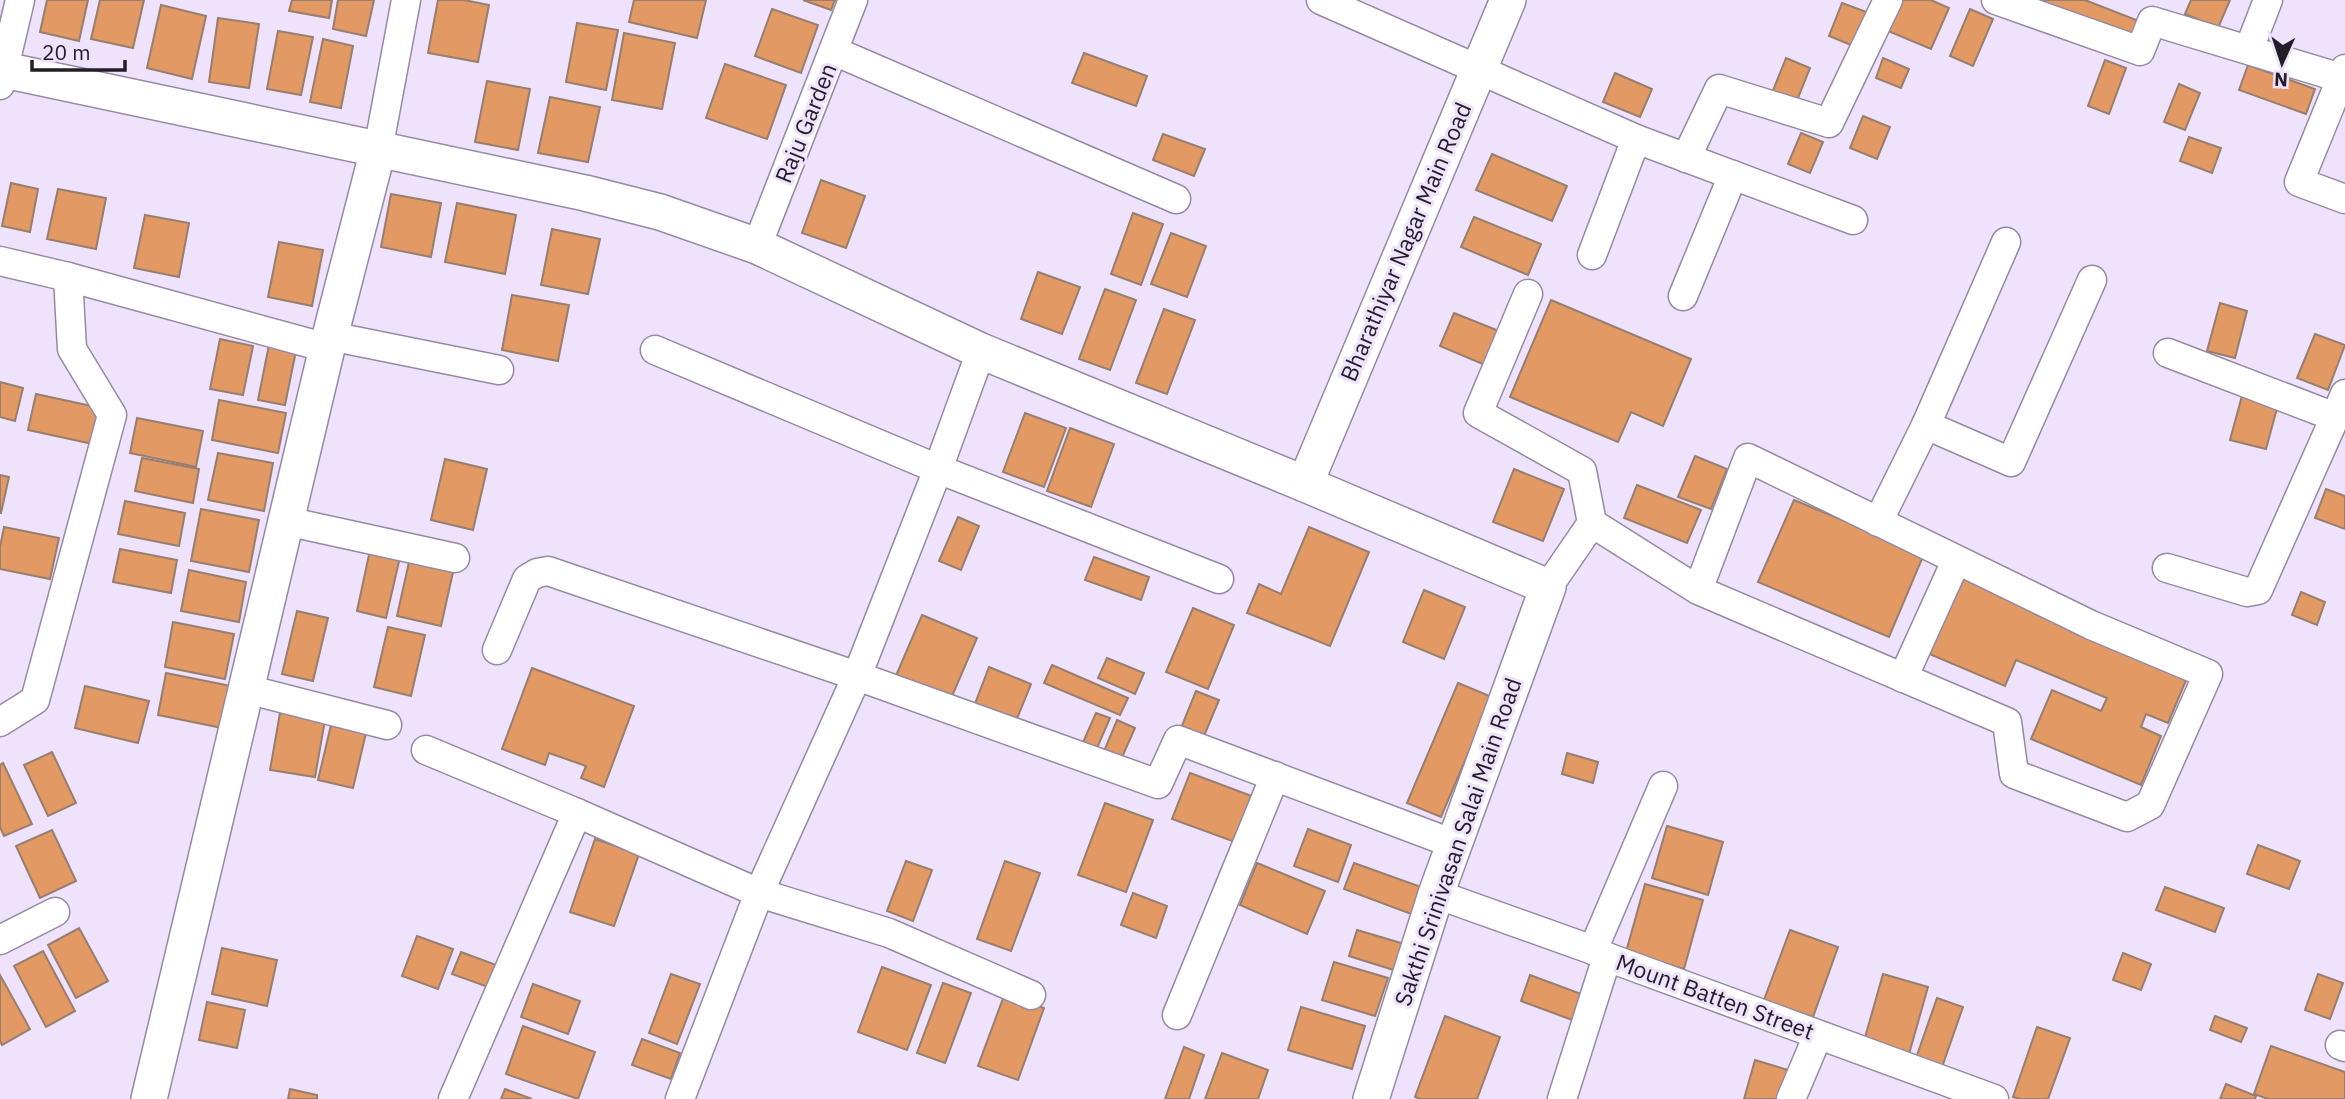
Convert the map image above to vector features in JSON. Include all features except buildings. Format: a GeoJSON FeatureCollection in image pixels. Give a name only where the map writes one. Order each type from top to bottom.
{"type":"FeatureCollection","features":[{"type":"Feature","properties":{"kind":"street"},"geometry":{"type":"LineString","coordinates":[[20,0],[1,75],[585,193],[660,212],[757,246],[981,351],[1548,587],[1592,523],[1582,471],[1478,413],[1528,293]]}},
{"type":"Feature","properties":{"kind":"street"},"geometry":{"type":"LineString","coordinates":[[149,1099],[328,342],[378,150],[406,0]]}},
{"type":"Feature","properties":{"kind":"street","name":"Raju Garden"},"geometry":{"type":"LineString","coordinates":[[757,246],[853,0]]}},
{"type":"Feature","properties":{"kind":"street"},"geometry":{"type":"LineString","coordinates":[[1321,0],[1636,139],[1853,220]]}},
{"type":"Feature","properties":{"kind":"street","name":"Bharathiyar Nagar Main Road"},"geometry":{"type":"LineString","coordinates":[[1305,484],[1508,0]]}},
{"type":"Feature","properties":{"kind":"street"},"geometry":{"type":"LineString","coordinates":[[1686,158],[1719,89],[1829,123],[1888,0]]}},
{"type":"Feature","properties":{"kind":"street"},"geometry":{"type":"LineString","coordinates":[[1996,0],[2140,51],[2152,21],[2343,74],[2299,182],[2345,199]]}},
{"type":"Feature","properties":{"kind":"street"},"geometry":{"type":"LineString","coordinates":[[2249,49],[2268,0]]}},
{"type":"Feature","properties":{"kind":"street"},"geometry":{"type":"LineString","coordinates":[[834,51],[1176,200]]}},
{"type":"Feature","properties":{"kind":"street"},"geometry":{"type":"LineString","coordinates":[[1592,255],[1636,139]]}},
{"type":"Feature","properties":{"kind":"street"},"geometry":{"type":"LineString","coordinates":[[1683,296],[1733,175]]}},
{"type":"Feature","properties":{"kind":"street"},"geometry":{"type":"LineString","coordinates":[[1878,522],[1926,425],[2006,243]]}},
{"type":"Feature","properties":{"kind":"street"},"geometry":{"type":"LineString","coordinates":[[0,261],[328,342],[499,370]]}},
{"type":"Feature","properties":{"kind":"street"},"geometry":{"type":"LineString","coordinates":[[0,722],[35,700],[112,415],[72,349],[68,277]]}},
{"type":"Feature","properties":{"kind":"street"},"geometry":{"type":"LineString","coordinates":[[1926,425],[2011,462],[2092,280]]}},
{"type":"Feature","properties":{"kind":"street"},"geometry":{"type":"LineString","coordinates":[[655,350],[938,469],[1219,579]]}},
{"type":"Feature","properties":{"kind":"street"},"geometry":{"type":"LineString","coordinates":[[680,1099],[759,893],[858,676],[981,351]]}},
{"type":"Feature","properties":{"kind":"street"},"geometry":{"type":"LineString","coordinates":[[2167,568],[2247,592],[2258,590],[2340,405],[2168,353]]}},
{"type":"Feature","properties":{"kind":"street"},"geometry":{"type":"LineString","coordinates":[[1592,523],[1698,590],[2007,722],[2014,774],[2127,817],[2150,805],[2208,674],[2091,625],[1748,458],[1698,590]]}},
{"type":"Feature","properties":{"kind":"street"},"geometry":{"type":"LineString","coordinates":[[286,521],[455,558]]}},
{"type":"Feature","properties":{"kind":"street"},"geometry":{"type":"LineString","coordinates":[[1903,678],[1956,561]]}},
{"type":"Feature","properties":{"kind":"street"},"geometry":{"type":"LineString","coordinates":[[497,650],[527,579],[548,571],[858,676],[1158,784],[1178,740],[1454,844]]}},
{"type":"Feature","properties":{"kind":"street","name":"Sakthi Srinivasan Salai Main Road"},"geometry":{"type":"LineString","coordinates":[[1371,1099],[1436,894],[1548,587]]}},
{"type":"Feature","properties":{"kind":"street"},"geometry":{"type":"LineString","coordinates":[[246,689],[387,724]]}},
{"type":"Feature","properties":{"kind":"street"},"geometry":{"type":"LineString","coordinates":[[426,750],[759,893],[889,933],[1031,995]]}},
{"type":"Feature","properties":{"kind":"street"},"geometry":{"type":"LineString","coordinates":[[1177,1014],[1275,776]]}},
{"type":"Feature","properties":{"kind":"street"},"geometry":{"type":"LineString","coordinates":[[1562,1099],[1600,954],[1663,786]]}},
{"type":"Feature","properties":{"kind":"street"},"geometry":{"type":"LineString","coordinates":[[453,1099],[577,813]]}},
{"type":"Feature","properties":{"kind":"street","name":"Mount Batten Street"},"geometry":{"type":"LineString","coordinates":[[1436,894],[1994,1099]]}},
{"type":"Feature","properties":{"kind":"street"},"geometry":{"type":"LineString","coordinates":[[0,940],[55,912]]}},
{"type":"Feature","properties":{"kind":"street"},"geometry":{"type":"LineString","coordinates":[[1791,1099],[1818,1035]]}}]}
